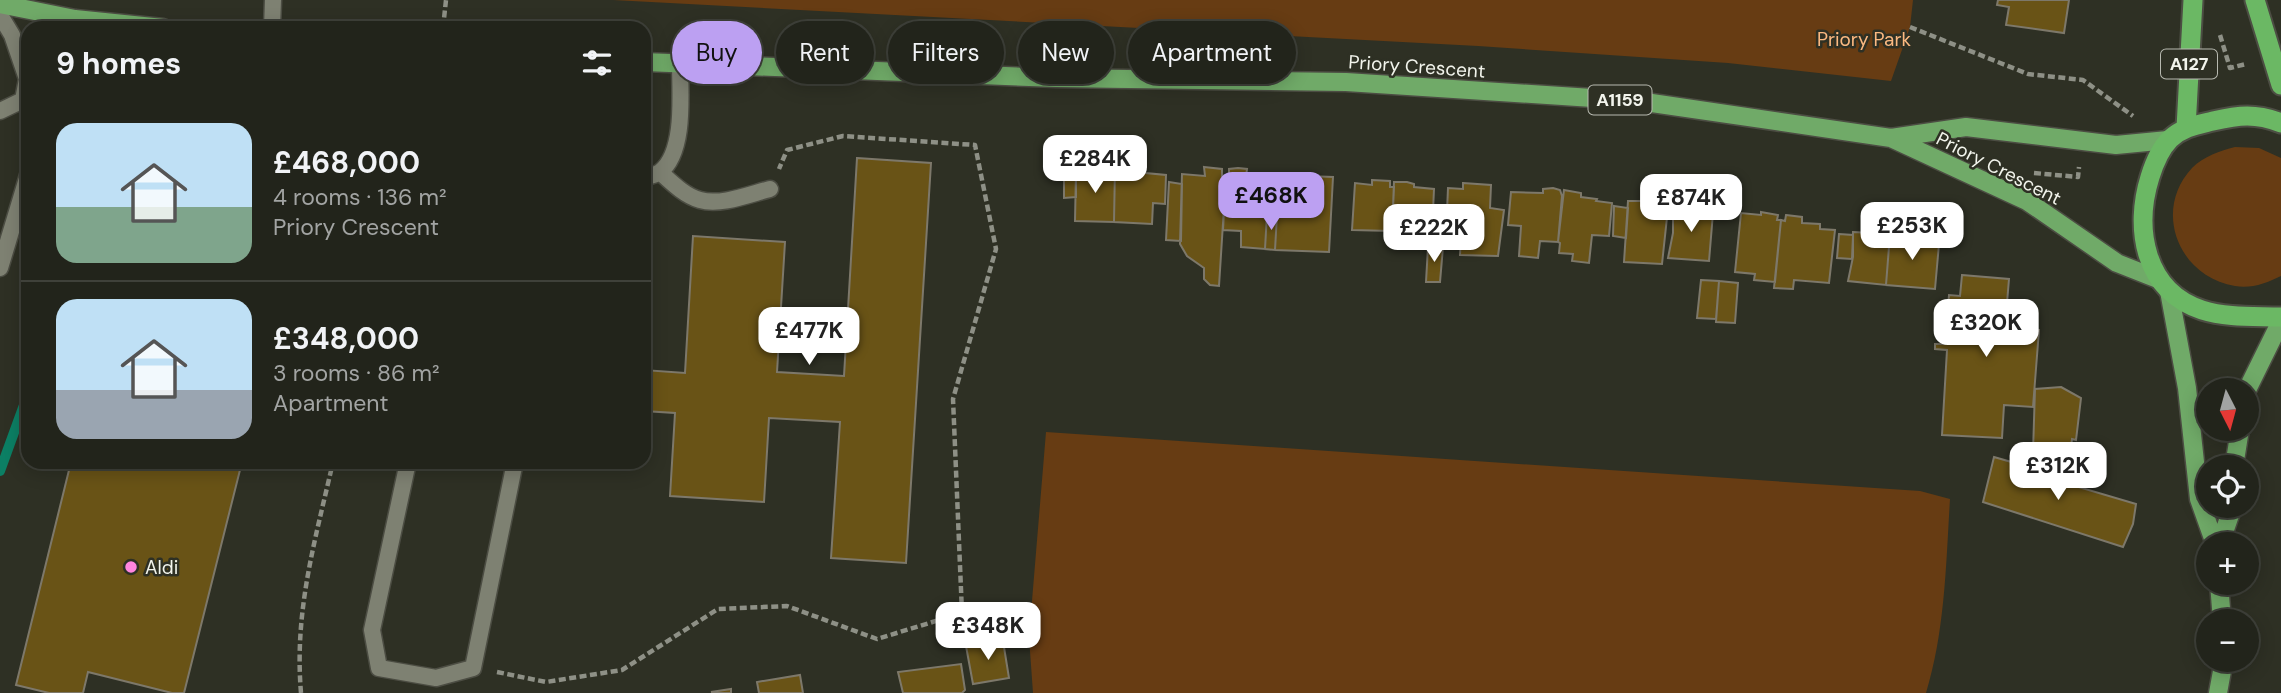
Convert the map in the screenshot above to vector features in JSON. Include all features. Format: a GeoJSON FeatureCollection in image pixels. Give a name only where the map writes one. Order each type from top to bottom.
{"type":"FeatureCollection","features":[{"type":"Feature","properties":{"kind":"highway","name":"A127"},"geometry":{"type":"LineString","coordinates":[[2186,128],[2193,0]]}},
{"type":"Feature","properties":{"kind":"highway"},"geometry":{"type":"LineString","coordinates":[[2255,0],[2281,85]]}},
{"type":"Feature","properties":{"kind":"highway"},"geometry":{"type":"LineString","coordinates":[[2281,123],[2240,114],[2186,128],[2168,141],[2153,166],[2145,193],[2142,221],[2152,267],[2164,285],[2202,310],[2229,316],[2281,319]]}},
{"type":"Feature","properties":{"kind":"main road"},"geometry":{"type":"LineString","coordinates":[[0,4],[66,21]]}},
{"type":"Feature","properties":{"kind":"main road","name":"Priory Crescent"},"geometry":{"type":"LineString","coordinates":[[651,62],[672,64]]}},
{"type":"Feature","properties":{"kind":"main road","name":"Priory Crescent"},"geometry":{"type":"LineString","coordinates":[[762,67],[1056,78],[1346,82],[1639,101],[1891,138],[2027,201],[2117,263],[2164,285]]}},
{"type":"Feature","properties":{"kind":"main road","name":"Priory Crescent"},"geometry":{"type":"LineString","coordinates":[[1891,138],[1966,127],[2116,145],[2168,141]]}},
{"type":"Feature","properties":{"kind":"main road"},"geometry":{"type":"LineString","coordinates":[[2164,285],[2187,388],[2199,499],[2213,532]]}},
{"type":"Feature","properties":{"kind":"main road"},"geometry":{"type":"LineString","coordinates":[[2253,378],[2281,319]]}},
{"type":"Feature","properties":{"kind":"main road"},"geometry":{"type":"LineString","coordinates":[[2218,693],[2222,672]]}},
{"type":"Feature","properties":{"kind":"lane"},"geometry":{"type":"LineString","coordinates":[[272,21],[274,0]]}},
{"type":"Feature","properties":{"kind":"lane"},"geometry":{"type":"LineString","coordinates":[[0,15],[12,35],[21,61]]}},
{"type":"Feature","properties":{"kind":"lane"},"geometry":{"type":"LineString","coordinates":[[651,175],[660,172],[671,158],[680,125],[680,84]]}},
{"type":"Feature","properties":{"kind":"lane"},"geometry":{"type":"LineString","coordinates":[[0,111],[21,101]]}},
{"type":"Feature","properties":{"kind":"lane"},"geometry":{"type":"LineString","coordinates":[[660,172],[700,201],[724,200],[770,189]]}},
{"type":"Feature","properties":{"kind":"lane"},"geometry":{"type":"LineString","coordinates":[[0,268],[21,198]]}},
{"type":"Feature","properties":{"kind":"lane"},"geometry":{"type":"LineString","coordinates":[[406,469],[372,630],[379,668],[436,678],[472,668],[514,469]]}},
{"type":"Feature","properties":{"kind":"path"},"geometry":{"type":"LineString","coordinates":[[444,21],[446,0]]}},
{"type":"Feature","properties":{"kind":"path"},"geometry":{"type":"LineString","coordinates":[[1910,27],[2028,74],[2083,80],[2168,141]]}},
{"type":"Feature","properties":{"kind":"path"},"geometry":{"type":"LineString","coordinates":[[2191,30],[2219,32],[2230,68],[2272,56]]}},
{"type":"Feature","properties":{"kind":"path"},"geometry":{"type":"LineString","coordinates":[[472,668],[546,682],[621,670],[719,609],[787,606],[877,639],[962,613],[953,400],[996,249],[975,145],[843,136],[787,150],[770,189]]}},
{"type":"Feature","properties":{"kind":"path"},"geometry":{"type":"LineString","coordinates":[[2003,190],[2019,172],[2078,177],[2082,142]]}},
{"type":"Feature","properties":{"kind":"path"},"geometry":{"type":"LineString","coordinates":[[301,693],[301,610],[331,469]]}},
{"type":"Feature","properties":{"kind":"green space","name":"Priory Park"},"geometry":{"type":"Polygon","coordinates":[[[613,0],[1913,0],[1910,27],[1891,81],[1728,63],[1296,36],[1296,21],[1128,21],[1128,27],[1114,27],[1114,21],[1018,22],[613,0]]]}},
{"type":"Feature","properties":{"kind":"green space"},"geometry":{"type":"Polygon","coordinates":[[[2235,147],[2259,148],[2281,158],[2281,276],[2247,287],[2215,280],[2199,270],[2186,256],[2173,222],[2174,203],[2180,185],[2192,168],[2207,157],[2235,147]]]}},
{"type":"Feature","properties":{"kind":"green space"},"geometry":{"type":"Polygon","coordinates":[[[1046,432],[1920,491],[1950,499],[1941,622],[1926,693],[1033,693],[1029,637],[1046,432]]]}},
{"type":"Feature","properties":{"kind":"building"},"geometry":{"type":"Polygon","coordinates":[[[1998,0],[2069,0],[2064,33],[2006,25],[2009,7],[1997,5],[1998,0]]]}},
{"type":"Feature","properties":{"kind":"building"},"geometry":{"type":"Polygon","coordinates":[[[857,158],[931,163],[906,563],[831,558],[840,422],[769,418],[764,502],[670,496],[675,413],[651,411],[651,371],[685,373],[693,236],[785,242],[777,372],[844,376],[857,158]]]}},
{"type":"Feature","properties":{"kind":"building"},"geometry":{"type":"Polygon","coordinates":[[[1115,166],[1135,168],[1135,172],[1166,175],[1165,204],[1153,203],[1152,224],[1114,222],[1115,166]]]}},
{"type":"Feature","properties":{"kind":"building"},"geometry":{"type":"Polygon","coordinates":[[[1115,166],[1114,222],[1075,221],[1076,171],[1095,171],[1095,167],[1115,166]]]}},
{"type":"Feature","properties":{"kind":"building"},"geometry":{"type":"Polygon","coordinates":[[[1204,167],[1222,169],[1222,176],[1226,176],[1219,286],[1210,285],[1204,279],[1204,268],[1187,256],[1180,244],[1182,174],[1205,176],[1204,167]]]}},
{"type":"Feature","properties":{"kind":"building"},"geometry":{"type":"Polygon","coordinates":[[[1229,169],[1247,169],[1246,177],[1269,178],[1265,249],[1241,247],[1241,231],[1223,230],[1226,176],[1229,176],[1229,169]]]}},
{"type":"Feature","properties":{"kind":"building"},"geometry":{"type":"Polygon","coordinates":[[[1064,171],[1076,173],[1076,197],[1064,198],[1064,171]]]}},
{"type":"Feature","properties":{"kind":"building"},"geometry":{"type":"Polygon","coordinates":[[[1307,176],[1333,177],[1329,252],[1275,250],[1279,180],[1307,181],[1307,176]]]}},
{"type":"Feature","properties":{"kind":"building"},"geometry":{"type":"Polygon","coordinates":[[[1372,180],[1390,181],[1390,187],[1394,187],[1392,231],[1352,230],[1355,183],[1372,185],[1372,180]]]}},
{"type":"Feature","properties":{"kind":"building"},"geometry":{"type":"Polygon","coordinates":[[[1169,182],[1182,184],[1181,241],[1166,240],[1169,182]]]}},
{"type":"Feature","properties":{"kind":"building"},"geometry":{"type":"Polygon","coordinates":[[[1394,182],[1407,182],[1414,184],[1414,187],[1434,189],[1432,234],[1392,231],[1394,182]]]}},
{"type":"Feature","properties":{"kind":"building"},"geometry":{"type":"Polygon","coordinates":[[[1463,183],[1491,185],[1490,208],[1504,210],[1498,256],[1460,255],[1461,236],[1446,235],[1448,188],[1463,189],[1463,183]]]}},
{"type":"Feature","properties":{"kind":"building"},"geometry":{"type":"Polygon","coordinates":[[[1543,189],[1560,190],[1562,196],[1558,242],[1540,241],[1538,258],[1519,256],[1521,226],[1508,225],[1511,192],[1543,193],[1543,189]]]}},
{"type":"Feature","properties":{"kind":"building"},"geometry":{"type":"Polygon","coordinates":[[[1564,190],[1581,193],[1581,197],[1612,203],[1609,236],[1592,235],[1589,263],[1572,261],[1573,254],[1559,253],[1564,190]]]}},
{"type":"Feature","properties":{"kind":"building"},"geometry":{"type":"Polygon","coordinates":[[[1628,201],[1656,201],[1664,203],[1664,207],[1668,208],[1662,264],[1624,262],[1628,201]]]}},
{"type":"Feature","properties":{"kind":"building"},"geometry":{"type":"Polygon","coordinates":[[[1679,202],[1695,205],[1695,211],[1713,213],[1709,261],[1668,258],[1673,233],[1673,209],[1678,209],[1679,202]]]}},
{"type":"Feature","properties":{"kind":"building"},"geometry":{"type":"Polygon","coordinates":[[[1614,206],[1628,208],[1626,238],[1613,236],[1614,206]]]}},
{"type":"Feature","properties":{"kind":"building"},"geometry":{"type":"Polygon","coordinates":[[[1761,212],[1778,215],[1777,220],[1781,220],[1775,282],[1754,280],[1755,274],[1735,272],[1741,213],[1761,215],[1761,212]]]}},
{"type":"Feature","properties":{"kind":"building"},"geometry":{"type":"Polygon","coordinates":[[[1267,214],[1277,215],[1275,250],[1265,249],[1267,214]]]}},
{"type":"Feature","properties":{"kind":"building"},"geometry":{"type":"Polygon","coordinates":[[[1786,215],[1802,217],[1802,223],[1820,224],[1820,229],[1835,230],[1829,283],[1794,280],[1793,289],[1774,288],[1781,220],[1785,221],[1786,215]]]}},
{"type":"Feature","properties":{"kind":"building"},"geometry":{"type":"Polygon","coordinates":[[[1853,232],[1890,234],[1886,285],[1848,281],[1853,257],[1853,232]]]}},
{"type":"Feature","properties":{"kind":"building"},"geometry":{"type":"Polygon","coordinates":[[[1839,234],[1853,235],[1852,259],[1837,258],[1839,234]]]}},
{"type":"Feature","properties":{"kind":"building"},"geometry":{"type":"Polygon","coordinates":[[[1890,234],[1925,238],[1926,243],[1939,244],[1935,289],[1886,285],[1890,234]]]}},
{"type":"Feature","properties":{"kind":"building"},"geometry":{"type":"Polygon","coordinates":[[[1428,247],[1443,247],[1440,282],[1426,282],[1428,247]]]}},
{"type":"Feature","properties":{"kind":"building"},"geometry":{"type":"Polygon","coordinates":[[[1962,275],[2009,279],[2007,303],[2026,304],[2024,329],[2039,330],[2033,407],[2004,405],[2002,438],[1942,435],[1947,350],[1935,349],[1935,344],[1945,344],[1949,295],[1960,296],[1962,275]]]}},
{"type":"Feature","properties":{"kind":"building"},"geometry":{"type":"Polygon","coordinates":[[[1701,280],[1719,281],[1716,319],[1697,318],[1701,280]]]}},
{"type":"Feature","properties":{"kind":"building"},"geometry":{"type":"Polygon","coordinates":[[[1719,281],[1738,283],[1735,323],[1716,322],[1719,281]]]}},
{"type":"Feature","properties":{"kind":"building"},"geometry":{"type":"Polygon","coordinates":[[[2061,387],[2081,398],[2076,440],[2072,439],[2070,455],[2033,452],[2035,389],[2061,387]]]}},
{"type":"Feature","properties":{"kind":"building"},"geometry":{"type":"Polygon","coordinates":[[[1994,457],[2015,463],[2014,457],[2042,460],[2042,479],[2055,484],[2055,480],[2136,504],[2133,524],[2123,547],[1983,502],[1994,457]]]}},
{"type":"Feature","properties":{"kind":"building","name":"Aldi"},"geometry":{"type":"Polygon","coordinates":[[[69,469],[240,469],[184,693],[172,693],[88,672],[83,693],[49,693],[16,685],[69,469]]]}},
{"type":"Feature","properties":{"kind":"building"},"geometry":{"type":"Polygon","coordinates":[[[1003,641],[1009,678],[973,684],[966,646],[1003,641]]]}},
{"type":"Feature","properties":{"kind":"building"},"geometry":{"type":"Polygon","coordinates":[[[961,664],[965,690],[962,693],[903,693],[898,672],[961,664]]]}},
{"type":"Feature","properties":{"kind":"building"},"geometry":{"type":"Polygon","coordinates":[[[800,675],[803,693],[759,693],[757,682],[800,675]]]}},
{"type":"Feature","properties":{"kind":"building"},"geometry":{"type":"Polygon","coordinates":[[[731,689],[731,693],[711,692],[731,689]]]}},
{"type":"Feature","properties":{"kind":"waterway"},"geometry":{"type":"LineString","coordinates":[[0,471],[21,413]]}},
{"type":"Feature","properties":{"kind":"place","name":"Aldi"},"geometry":{"type":"Point","coordinates":[131,567]}}]}
